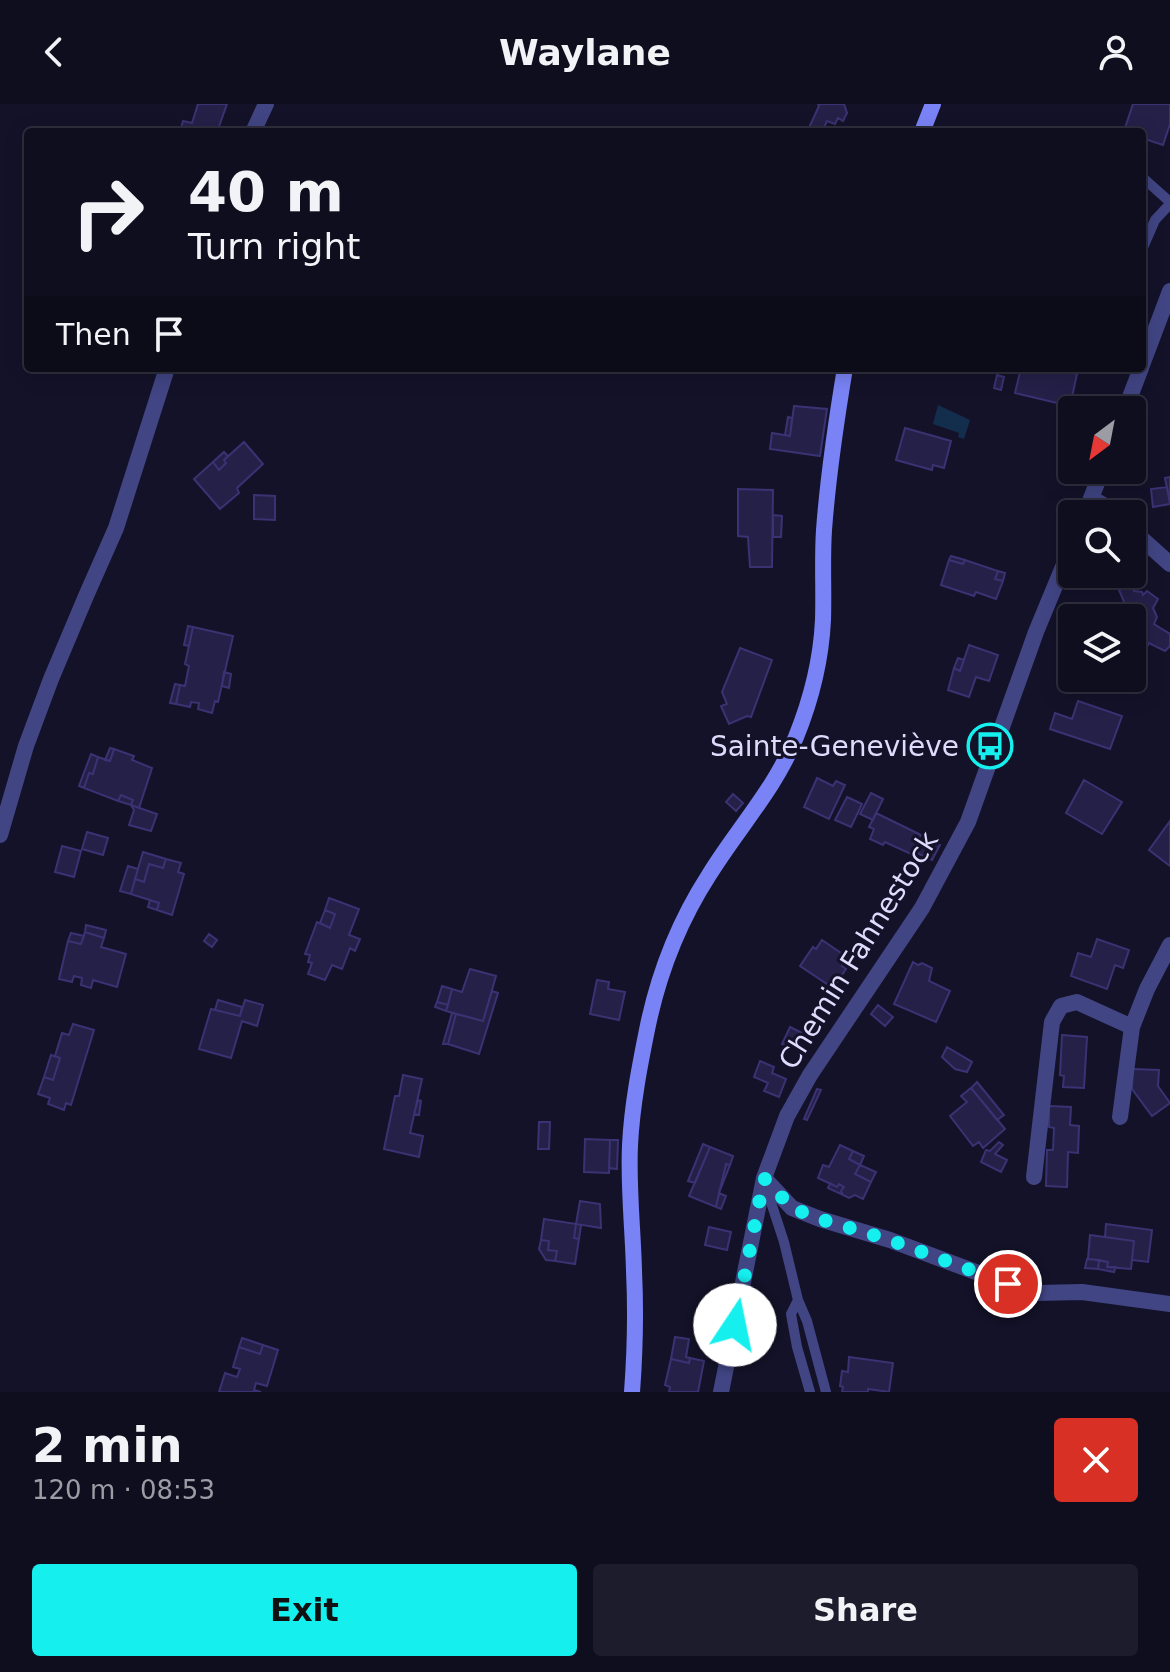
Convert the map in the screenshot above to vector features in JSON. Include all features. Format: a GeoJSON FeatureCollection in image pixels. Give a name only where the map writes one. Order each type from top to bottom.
{"type":"FeatureCollection","features":[{"type":"Feature","properties":{"kind":"main road"},"geometry":{"type":"LineString","coordinates":[[924,128],[933,104]]}},
{"type":"Feature","properties":{"kind":"main road"},"geometry":{"type":"LineString","coordinates":[[632,1392],[635,1318],[630,1144],[649,1023],[669,955],[687,915],[709,873],[775,780],[795,737],[815,680],[823,621],[826,503],[844,372]]}},
{"type":"Feature","properties":{"kind":"street"},"geometry":{"type":"LineString","coordinates":[[255,128],[266,104]]}},
{"type":"Feature","properties":{"kind":"street"},"geometry":{"type":"LineString","coordinates":[[1146,353],[1170,291]]}},
{"type":"Feature","properties":{"kind":"street"},"geometry":{"type":"LineString","coordinates":[[0,835],[26,746],[51,679],[116,528],[166,372]]}},
{"type":"Feature","properties":{"kind":"street"},"geometry":{"type":"LineString","coordinates":[[1130,396],[1139,372]]}},
{"type":"Feature","properties":{"kind":"street"},"geometry":{"type":"LineString","coordinates":[[1146,543],[1170,564]]}},
{"type":"Feature","properties":{"kind":"street","name":"Chemin Fahnestock"},"geometry":{"type":"LineString","coordinates":[[721,1392],[764,1178],[787,1116],[798,1092],[922,908],[968,822],[1058,579]]}},
{"type":"Feature","properties":{"kind":"street"},"geometry":{"type":"LineString","coordinates":[[1120,1117],[1132,1027],[1170,945]]}},
{"type":"Feature","properties":{"kind":"street"},"geometry":{"type":"LineString","coordinates":[[1034,1177],[1052,1022],[1061,1006],[1077,1002],[1132,1027]]}},
{"type":"Feature","properties":{"kind":"street"},"geometry":{"type":"LineString","coordinates":[[764,1178],[792,1208],[1008,1284],[1037,1293],[1082,1292],[1170,1304]]}},
{"type":"Feature","properties":{"kind":"lane"},"geometry":{"type":"LineString","coordinates":[[1146,181],[1170,203],[1155,220],[1146,241]]}},
{"type":"Feature","properties":{"kind":"lane"},"geometry":{"type":"LineString","coordinates":[[764,1178],[826,1392]]}},
{"type":"Feature","properties":{"kind":"lane"},"geometry":{"type":"LineString","coordinates":[[798,1300],[791,1314],[810,1392]]}},
{"type":"Feature","properties":{"kind":"water"},"geometry":{"type":"Polygon","coordinates":[[[938,405],[970,420],[964,439],[958,437],[959,433],[933,424],[938,405]]]}},
{"type":"Feature","properties":{"kind":"building"},"geometry":{"type":"Polygon","coordinates":[[[198,104],[227,104],[218,128],[181,128],[183,121],[192,123],[198,104]]]}},
{"type":"Feature","properties":{"kind":"building"},"geometry":{"type":"Polygon","coordinates":[[[844,104],[847,113],[843,121],[838,118],[835,124],[827,121],[824,128],[809,128],[819,106],[844,104]]]}},
{"type":"Feature","properties":{"kind":"building"},"geometry":{"type":"Polygon","coordinates":[[[1133,104],[1170,104],[1170,124],[1163,145],[1146,139],[1146,128],[1125,128],[1133,104]]]}},
{"type":"Feature","properties":{"kind":"building"},"geometry":{"type":"Polygon","coordinates":[[[1020,372],[1077,374],[1072,396],[1058,396],[1058,403],[1015,393],[1020,372]]]}},
{"type":"Feature","properties":{"kind":"building"},"geometry":{"type":"Polygon","coordinates":[[[997,375],[1004,377],[1001,390],[994,388],[997,375]]]}},
{"type":"Feature","properties":{"kind":"building"},"geometry":{"type":"Polygon","coordinates":[[[794,406],[827,409],[820,456],[770,449],[772,433],[790,436],[794,406]]]}},
{"type":"Feature","properties":{"kind":"building"},"geometry":{"type":"Polygon","coordinates":[[[788,417],[792,418],[790,436],[785,435],[788,417]]]}},
{"type":"Feature","properties":{"kind":"building"},"geometry":{"type":"Polygon","coordinates":[[[905,428],[951,441],[944,468],[933,465],[932,470],[896,460],[905,428]]]}},
{"type":"Feature","properties":{"kind":"building"},"geometry":{"type":"Polygon","coordinates":[[[244,442],[263,464],[237,488],[239,493],[220,509],[194,479],[213,462],[219,470],[226,463],[224,460],[244,442]]]}},
{"type":"Feature","properties":{"kind":"building"},"geometry":{"type":"Polygon","coordinates":[[[224,452],[228,456],[219,470],[213,462],[224,452]]]}},
{"type":"Feature","properties":{"kind":"building"},"geometry":{"type":"Polygon","coordinates":[[[1170,477],[1170,503],[1165,478],[1170,477]]]}},
{"type":"Feature","properties":{"kind":"building"},"geometry":{"type":"Polygon","coordinates":[[[1167,487],[1170,504],[1153,507],[1151,489],[1167,487]]]}},
{"type":"Feature","properties":{"kind":"building"},"geometry":{"type":"Polygon","coordinates":[[[738,489],[773,490],[772,567],[750,567],[748,537],[738,536],[738,489]]]}},
{"type":"Feature","properties":{"kind":"building"},"geometry":{"type":"Polygon","coordinates":[[[254,495],[275,496],[275,520],[254,519],[254,495]]]}},
{"type":"Feature","properties":{"kind":"building"},"geometry":{"type":"Polygon","coordinates":[[[773,515],[782,516],[781,537],[773,537],[773,515]]]}},
{"type":"Feature","properties":{"kind":"building"},"geometry":{"type":"Polygon","coordinates":[[[951,556],[965,560],[963,564],[949,560],[951,556]]]}},
{"type":"Feature","properties":{"kind":"building"},"geometry":{"type":"Polygon","coordinates":[[[949,560],[963,564],[965,560],[998,571],[995,579],[1003,581],[996,599],[976,592],[974,596],[941,585],[949,560]]]}},
{"type":"Feature","properties":{"kind":"building"},"geometry":{"type":"Polygon","coordinates":[[[998,571],[1005,573],[1003,581],[995,579],[998,571]]]}},
{"type":"Feature","properties":{"kind":"building"},"geometry":{"type":"Polygon","coordinates":[[[1133,588],[1143,595],[1147,591],[1158,599],[1153,608],[1157,617],[1154,624],[1170,634],[1170,646],[1165,651],[1149,643],[1146,646],[1146,604],[1125,604],[1119,590],[1133,588]]]}},
{"type":"Feature","properties":{"kind":"building"},"geometry":{"type":"Polygon","coordinates":[[[188,626],[193,627],[189,646],[184,645],[188,626]]]}},
{"type":"Feature","properties":{"kind":"building"},"geometry":{"type":"Polygon","coordinates":[[[193,627],[233,636],[218,702],[215,701],[212,713],[198,709],[199,703],[191,702],[190,707],[176,704],[180,685],[185,686],[189,666],[185,664],[193,627]]]}},
{"type":"Feature","properties":{"kind":"building"},"geometry":{"type":"Polygon","coordinates":[[[969,645],[998,655],[989,681],[976,677],[969,697],[948,690],[954,668],[960,671],[969,645]]]}},
{"type":"Feature","properties":{"kind":"building"},"geometry":{"type":"Polygon","coordinates":[[[740,648],[772,660],[751,717],[729,724],[721,706],[727,704],[722,692],[740,648]]]}},
{"type":"Feature","properties":{"kind":"building"},"geometry":{"type":"Polygon","coordinates":[[[958,658],[964,660],[960,671],[954,668],[958,658]]]}},
{"type":"Feature","properties":{"kind":"building"},"geometry":{"type":"Polygon","coordinates":[[[224,672],[231,674],[229,688],[222,686],[224,672]]]}},
{"type":"Feature","properties":{"kind":"building"},"geometry":{"type":"Polygon","coordinates":[[[175,684],[180,685],[176,704],[170,703],[175,684]]]}},
{"type":"Feature","properties":{"kind":"building"},"geometry":{"type":"Polygon","coordinates":[[[1078,701],[1122,716],[1110,749],[1050,729],[1055,713],[1072,719],[1078,701]]]}},
{"type":"Feature","properties":{"kind":"building"},"geometry":{"type":"Polygon","coordinates":[[[110,748],[114,749],[110,761],[105,760],[110,748]]]}},
{"type":"Feature","properties":{"kind":"building"},"geometry":{"type":"Polygon","coordinates":[[[114,749],[134,756],[132,760],[152,768],[139,808],[131,805],[133,800],[121,795],[118,801],[84,788],[89,773],[93,774],[98,757],[110,761],[114,749]]]}},
{"type":"Feature","properties":{"kind":"building"},"geometry":{"type":"Polygon","coordinates":[[[91,754],[98,757],[93,774],[89,773],[84,788],[79,786],[91,754]]]}},
{"type":"Feature","properties":{"kind":"building"},"geometry":{"type":"Polygon","coordinates":[[[817,778],[833,786],[836,781],[845,785],[829,819],[804,807],[817,778]]]}},
{"type":"Feature","properties":{"kind":"building"},"geometry":{"type":"Polygon","coordinates":[[[1084,780],[1122,802],[1102,834],[1066,813],[1084,780]]]}},
{"type":"Feature","properties":{"kind":"building"},"geometry":{"type":"Polygon","coordinates":[[[871,793],[883,799],[873,820],[860,814],[871,793]]]}},
{"type":"Feature","properties":{"kind":"building"},"geometry":{"type":"Polygon","coordinates":[[[733,794],[743,803],[736,811],[726,802],[733,794]]]}},
{"type":"Feature","properties":{"kind":"building"},"geometry":{"type":"Polygon","coordinates":[[[121,795],[133,800],[131,805],[118,801],[121,795]]]}},
{"type":"Feature","properties":{"kind":"building"},"geometry":{"type":"Polygon","coordinates":[[[847,797],[862,804],[851,827],[835,820],[847,797]]]}},
{"type":"Feature","properties":{"kind":"building"},"geometry":{"type":"Polygon","coordinates":[[[131,805],[157,814],[151,831],[129,825],[134,810],[131,805]]]}},
{"type":"Feature","properties":{"kind":"building"},"geometry":{"type":"Polygon","coordinates":[[[876,813],[921,835],[911,854],[870,839],[874,829],[869,827],[876,813]]]}},
{"type":"Feature","properties":{"kind":"building"},"geometry":{"type":"Polygon","coordinates":[[[1170,821],[1170,866],[1149,850],[1170,821]]]}},
{"type":"Feature","properties":{"kind":"building"},"geometry":{"type":"Polygon","coordinates":[[[87,832],[108,838],[103,855],[82,849],[87,832]]]}},
{"type":"Feature","properties":{"kind":"building"},"geometry":{"type":"Polygon","coordinates":[[[925,837],[940,845],[932,860],[917,853],[925,837]]]}},
{"type":"Feature","properties":{"kind":"building"},"geometry":{"type":"Polygon","coordinates":[[[62,846],[81,851],[74,877],[55,872],[62,846]]]}},
{"type":"Feature","properties":{"kind":"building"},"geometry":{"type":"Polygon","coordinates":[[[143,852],[166,859],[163,868],[149,864],[144,882],[135,879],[143,852]]]}},
{"type":"Feature","properties":{"kind":"building"},"geometry":{"type":"Polygon","coordinates":[[[166,859],[181,863],[178,872],[184,874],[172,915],[157,910],[159,903],[131,894],[135,879],[144,882],[149,864],[163,868],[166,859]]]}},
{"type":"Feature","properties":{"kind":"building"},"geometry":{"type":"Polygon","coordinates":[[[128,866],[138,869],[131,894],[120,891],[128,866]]]}},
{"type":"Feature","properties":{"kind":"building"},"geometry":{"type":"Polygon","coordinates":[[[329,898],[359,909],[349,935],[360,939],[355,951],[350,948],[342,969],[332,965],[325,980],[308,974],[312,963],[308,962],[310,955],[305,954],[317,922],[330,928],[335,914],[325,910],[329,898]]]}},
{"type":"Feature","properties":{"kind":"building"},"geometry":{"type":"Polygon","coordinates":[[[150,900],[159,903],[157,910],[148,907],[150,900]]]}},
{"type":"Feature","properties":{"kind":"building"},"geometry":{"type":"Polygon","coordinates":[[[325,910],[335,914],[330,928],[320,923],[325,910]]]}},
{"type":"Feature","properties":{"kind":"building"},"geometry":{"type":"Polygon","coordinates":[[[86,925],[106,930],[104,938],[85,932],[86,925]]]}},
{"type":"Feature","properties":{"kind":"building"},"geometry":{"type":"Polygon","coordinates":[[[85,932],[104,938],[101,947],[126,954],[117,987],[93,980],[91,988],[81,985],[82,978],[74,976],[72,982],[59,979],[68,941],[81,944],[85,932]]]}},
{"type":"Feature","properties":{"kind":"building"},"geometry":{"type":"Polygon","coordinates":[[[71,933],[84,936],[81,944],[68,941],[71,933]]]}},
{"type":"Feature","properties":{"kind":"building"},"geometry":{"type":"Polygon","coordinates":[[[209,934],[217,940],[212,947],[204,941],[209,934]]]}},
{"type":"Feature","properties":{"kind":"building"},"geometry":{"type":"Polygon","coordinates":[[[1097,939],[1129,950],[1123,968],[1115,965],[1107,989],[1071,976],[1078,953],[1091,957],[1097,939]]]}},
{"type":"Feature","properties":{"kind":"building"},"geometry":{"type":"Polygon","coordinates":[[[822,940],[847,957],[842,966],[846,969],[833,988],[800,966],[822,940]]]}},
{"type":"Feature","properties":{"kind":"building"},"geometry":{"type":"Polygon","coordinates":[[[913,962],[932,968],[929,981],[950,991],[936,1022],[894,1004],[913,962]]]}},
{"type":"Feature","properties":{"kind":"building"},"geometry":{"type":"Polygon","coordinates":[[[470,969],[496,976],[483,1021],[446,1011],[452,989],[462,992],[470,969]]]}},
{"type":"Feature","properties":{"kind":"building"},"geometry":{"type":"Polygon","coordinates":[[[597,980],[609,982],[608,989],[625,992],[619,1020],[590,1014],[597,980]]]}},
{"type":"Feature","properties":{"kind":"building"},"geometry":{"type":"Polygon","coordinates":[[[442,986],[452,989],[448,1005],[437,1002],[442,986]]]}},
{"type":"Feature","properties":{"kind":"building"},"geometry":{"type":"Polygon","coordinates":[[[492,991],[498,993],[479,1054],[448,1044],[456,1014],[483,1021],[492,991]]]}},
{"type":"Feature","properties":{"kind":"building"},"geometry":{"type":"Polygon","coordinates":[[[218,1000],[242,1007],[240,1016],[215,1010],[218,1000]]]}},
{"type":"Feature","properties":{"kind":"building"},"geometry":{"type":"Polygon","coordinates":[[[245,1000],[263,1005],[257,1026],[242,1021],[231,1058],[199,1049],[211,1009],[240,1016],[245,1000]]]}},
{"type":"Feature","properties":{"kind":"building"},"geometry":{"type":"Polygon","coordinates":[[[437,1002],[448,1005],[446,1011],[435,1007],[437,1002]]]}},
{"type":"Feature","properties":{"kind":"building"},"geometry":{"type":"Polygon","coordinates":[[[878,1005],[893,1017],[885,1026],[871,1014],[878,1005]]]}},
{"type":"Feature","properties":{"kind":"building"},"geometry":{"type":"Polygon","coordinates":[[[452,1013],[456,1014],[448,1044],[443,1044],[452,1013]]]}},
{"type":"Feature","properties":{"kind":"building"},"geometry":{"type":"Polygon","coordinates":[[[73,1024],[94,1030],[71,1105],[66,1103],[64,1110],[48,1104],[50,1098],[38,1094],[44,1077],[53,1080],[60,1058],[55,1056],[62,1033],[69,1035],[73,1024]]]}},
{"type":"Feature","properties":{"kind":"building"},"geometry":{"type":"Polygon","coordinates":[[[790,1027],[802,1033],[790,1047],[782,1044],[790,1027]]]}},
{"type":"Feature","properties":{"kind":"building"},"geometry":{"type":"Polygon","coordinates":[[[1062,1035],[1087,1037],[1084,1088],[1063,1087],[1064,1076],[1060,1075],[1062,1035]]]}},
{"type":"Feature","properties":{"kind":"building"},"geometry":{"type":"Polygon","coordinates":[[[947,1047],[972,1062],[967,1072],[955,1069],[942,1057],[947,1047]]]}},
{"type":"Feature","properties":{"kind":"building"},"geometry":{"type":"Polygon","coordinates":[[[51,1055],[60,1058],[53,1080],[44,1077],[51,1055]]]}},
{"type":"Feature","properties":{"kind":"building"},"geometry":{"type":"Polygon","coordinates":[[[760,1061],[774,1067],[772,1073],[786,1079],[779,1097],[764,1091],[768,1083],[754,1077],[760,1061]]]}},
{"type":"Feature","properties":{"kind":"building"},"geometry":{"type":"Polygon","coordinates":[[[1133,1069],[1159,1070],[1158,1086],[1170,1103],[1152,1116],[1132,1089],[1133,1069]]]}},
{"type":"Feature","properties":{"kind":"building"},"geometry":{"type":"Polygon","coordinates":[[[403,1075],[422,1079],[410,1133],[423,1136],[419,1157],[384,1149],[395,1096],[399,1096],[403,1075]]]}},
{"type":"Feature","properties":{"kind":"building"},"geometry":{"type":"Polygon","coordinates":[[[977,1082],[1004,1115],[997,1120],[971,1088],[977,1082]]]}},
{"type":"Feature","properties":{"kind":"building"},"geometry":{"type":"Polygon","coordinates":[[[971,1088],[1005,1129],[983,1148],[979,1142],[973,1146],[950,1116],[967,1102],[961,1096],[971,1088]]]}},
{"type":"Feature","properties":{"kind":"building"},"geometry":{"type":"Polygon","coordinates":[[[817,1089],[821,1090],[807,1120],[804,1119],[817,1089]]]}},
{"type":"Feature","properties":{"kind":"building"},"geometry":{"type":"Polygon","coordinates":[[[418,1100],[421,1101],[419,1115],[414,1114],[418,1100]]]}},
{"type":"Feature","properties":{"kind":"building"},"geometry":{"type":"Polygon","coordinates":[[[1049,1106],[1071,1107],[1070,1125],[1079,1126],[1078,1153],[1068,1152],[1067,1187],[1046,1186],[1047,1150],[1053,1150],[1054,1128],[1049,1127],[1049,1106]]]}},
{"type":"Feature","properties":{"kind":"building"},"geometry":{"type":"Polygon","coordinates":[[[539,1122],[550,1122],[549,1149],[538,1149],[539,1122]]]}},
{"type":"Feature","properties":{"kind":"building"},"geometry":{"type":"Polygon","coordinates":[[[585,1139],[610,1140],[609,1173],[584,1172],[585,1139]]]}},
{"type":"Feature","properties":{"kind":"building"},"geometry":{"type":"Polygon","coordinates":[[[610,1140],[618,1140],[617,1169],[609,1168],[610,1140]]]}},
{"type":"Feature","properties":{"kind":"building"},"geometry":{"type":"Polygon","coordinates":[[[999,1142],[1003,1145],[995,1154],[1007,1160],[1001,1172],[981,1162],[986,1150],[990,1151],[999,1142]]]}},
{"type":"Feature","properties":{"kind":"building"},"geometry":{"type":"Polygon","coordinates":[[[703,1144],[710,1147],[695,1183],[688,1181],[703,1144]]]}},
{"type":"Feature","properties":{"kind":"building"},"geometry":{"type":"Polygon","coordinates":[[[840,1145],[853,1151],[849,1159],[860,1165],[855,1174],[871,1182],[863,1199],[855,1195],[849,1198],[841,1191],[844,1187],[818,1178],[823,1165],[829,1167],[840,1145]]]}},
{"type":"Feature","properties":{"kind":"building"},"geometry":{"type":"Polygon","coordinates":[[[710,1147],[733,1156],[730,1165],[726,1164],[716,1207],[689,1196],[710,1147]]]}},
{"type":"Feature","properties":{"kind":"building"},"geometry":{"type":"Polygon","coordinates":[[[853,1151],[864,1156],[860,1165],[849,1159],[853,1151]]]}},
{"type":"Feature","properties":{"kind":"building"},"geometry":{"type":"Polygon","coordinates":[[[726,1164],[730,1165],[719,1193],[726,1164]]]}},
{"type":"Feature","properties":{"kind":"building"},"geometry":{"type":"Polygon","coordinates":[[[860,1165],[876,1172],[871,1182],[855,1174],[860,1165]]]}},
{"type":"Feature","properties":{"kind":"building"},"geometry":{"type":"Polygon","coordinates":[[[830,1183],[844,1187],[841,1191],[843,1195],[828,1188],[830,1183]]]}},
{"type":"Feature","properties":{"kind":"building"},"geometry":{"type":"Polygon","coordinates":[[[719,1193],[726,1196],[721,1209],[716,1207],[719,1193]]]}},
{"type":"Feature","properties":{"kind":"building"},"geometry":{"type":"Polygon","coordinates":[[[580,1201],[600,1204],[601,1228],[576,1224],[580,1201]]]}},
{"type":"Feature","properties":{"kind":"building"},"geometry":{"type":"Polygon","coordinates":[[[544,1219],[576,1224],[574,1238],[579,1239],[575,1264],[555,1261],[557,1251],[548,1250],[549,1241],[541,1240],[544,1219]]]}},
{"type":"Feature","properties":{"kind":"building"},"geometry":{"type":"Polygon","coordinates":[[[576,1224],[581,1225],[579,1239],[574,1238],[576,1224]]]}},
{"type":"Feature","properties":{"kind":"building"},"geometry":{"type":"Polygon","coordinates":[[[1106,1224],[1152,1230],[1148,1262],[1132,1260],[1134,1241],[1105,1237],[1106,1224]]]}},
{"type":"Feature","properties":{"kind":"building"},"geometry":{"type":"Polygon","coordinates":[[[709,1227],[731,1232],[727,1250],[705,1245],[709,1227]]]}},
{"type":"Feature","properties":{"kind":"building"},"geometry":{"type":"Polygon","coordinates":[[[1090,1235],[1134,1241],[1131,1269],[1107,1267],[1108,1262],[1088,1259],[1090,1235]]]}},
{"type":"Feature","properties":{"kind":"building"},"geometry":{"type":"Polygon","coordinates":[[[541,1240],[549,1241],[548,1250],[557,1251],[555,1261],[546,1260],[539,1249],[541,1240]]]}},
{"type":"Feature","properties":{"kind":"building"},"geometry":{"type":"Polygon","coordinates":[[[1087,1259],[1099,1260],[1098,1269],[1085,1268],[1087,1259]]]}},
{"type":"Feature","properties":{"kind":"building"},"geometry":{"type":"Polygon","coordinates":[[[1099,1260],[1108,1262],[1107,1267],[1116,1267],[1114,1272],[1098,1269],[1099,1260]]]}},
{"type":"Feature","properties":{"kind":"building"},"geometry":{"type":"Polygon","coordinates":[[[675,1337],[689,1339],[686,1357],[690,1358],[689,1363],[671,1359],[675,1337]]]}},
{"type":"Feature","properties":{"kind":"building"},"geometry":{"type":"Polygon","coordinates":[[[242,1338],[263,1345],[260,1354],[239,1347],[242,1338]]]}},
{"type":"Feature","properties":{"kind":"building"},"geometry":{"type":"Polygon","coordinates":[[[263,1345],[278,1350],[267,1386],[256,1383],[254,1390],[261,1392],[219,1392],[225,1373],[237,1377],[240,1369],[233,1367],[239,1347],[260,1354],[263,1345]]]}},
{"type":"Feature","properties":{"kind":"building"},"geometry":{"type":"Polygon","coordinates":[[[849,1357],[893,1363],[889,1392],[868,1389],[868,1392],[842,1392],[842,1371],[848,1372],[849,1357]]]}},
{"type":"Feature","properties":{"kind":"building"},"geometry":{"type":"Polygon","coordinates":[[[690,1358],[704,1361],[698,1392],[669,1392],[670,1387],[665,1385],[671,1359],[689,1363],[690,1358]]]}},
{"type":"Feature","properties":{"kind":"place","name":"Sainte-Geneviève"},"geometry":{"type":"Point","coordinates":[990,746]}},
{"type":"Feature","properties":{"kind":"route"},"geometry":{"type":"LineString","coordinates":[[735,1325],[764,1178],[792,1208],[1008,1284]]}}]}
